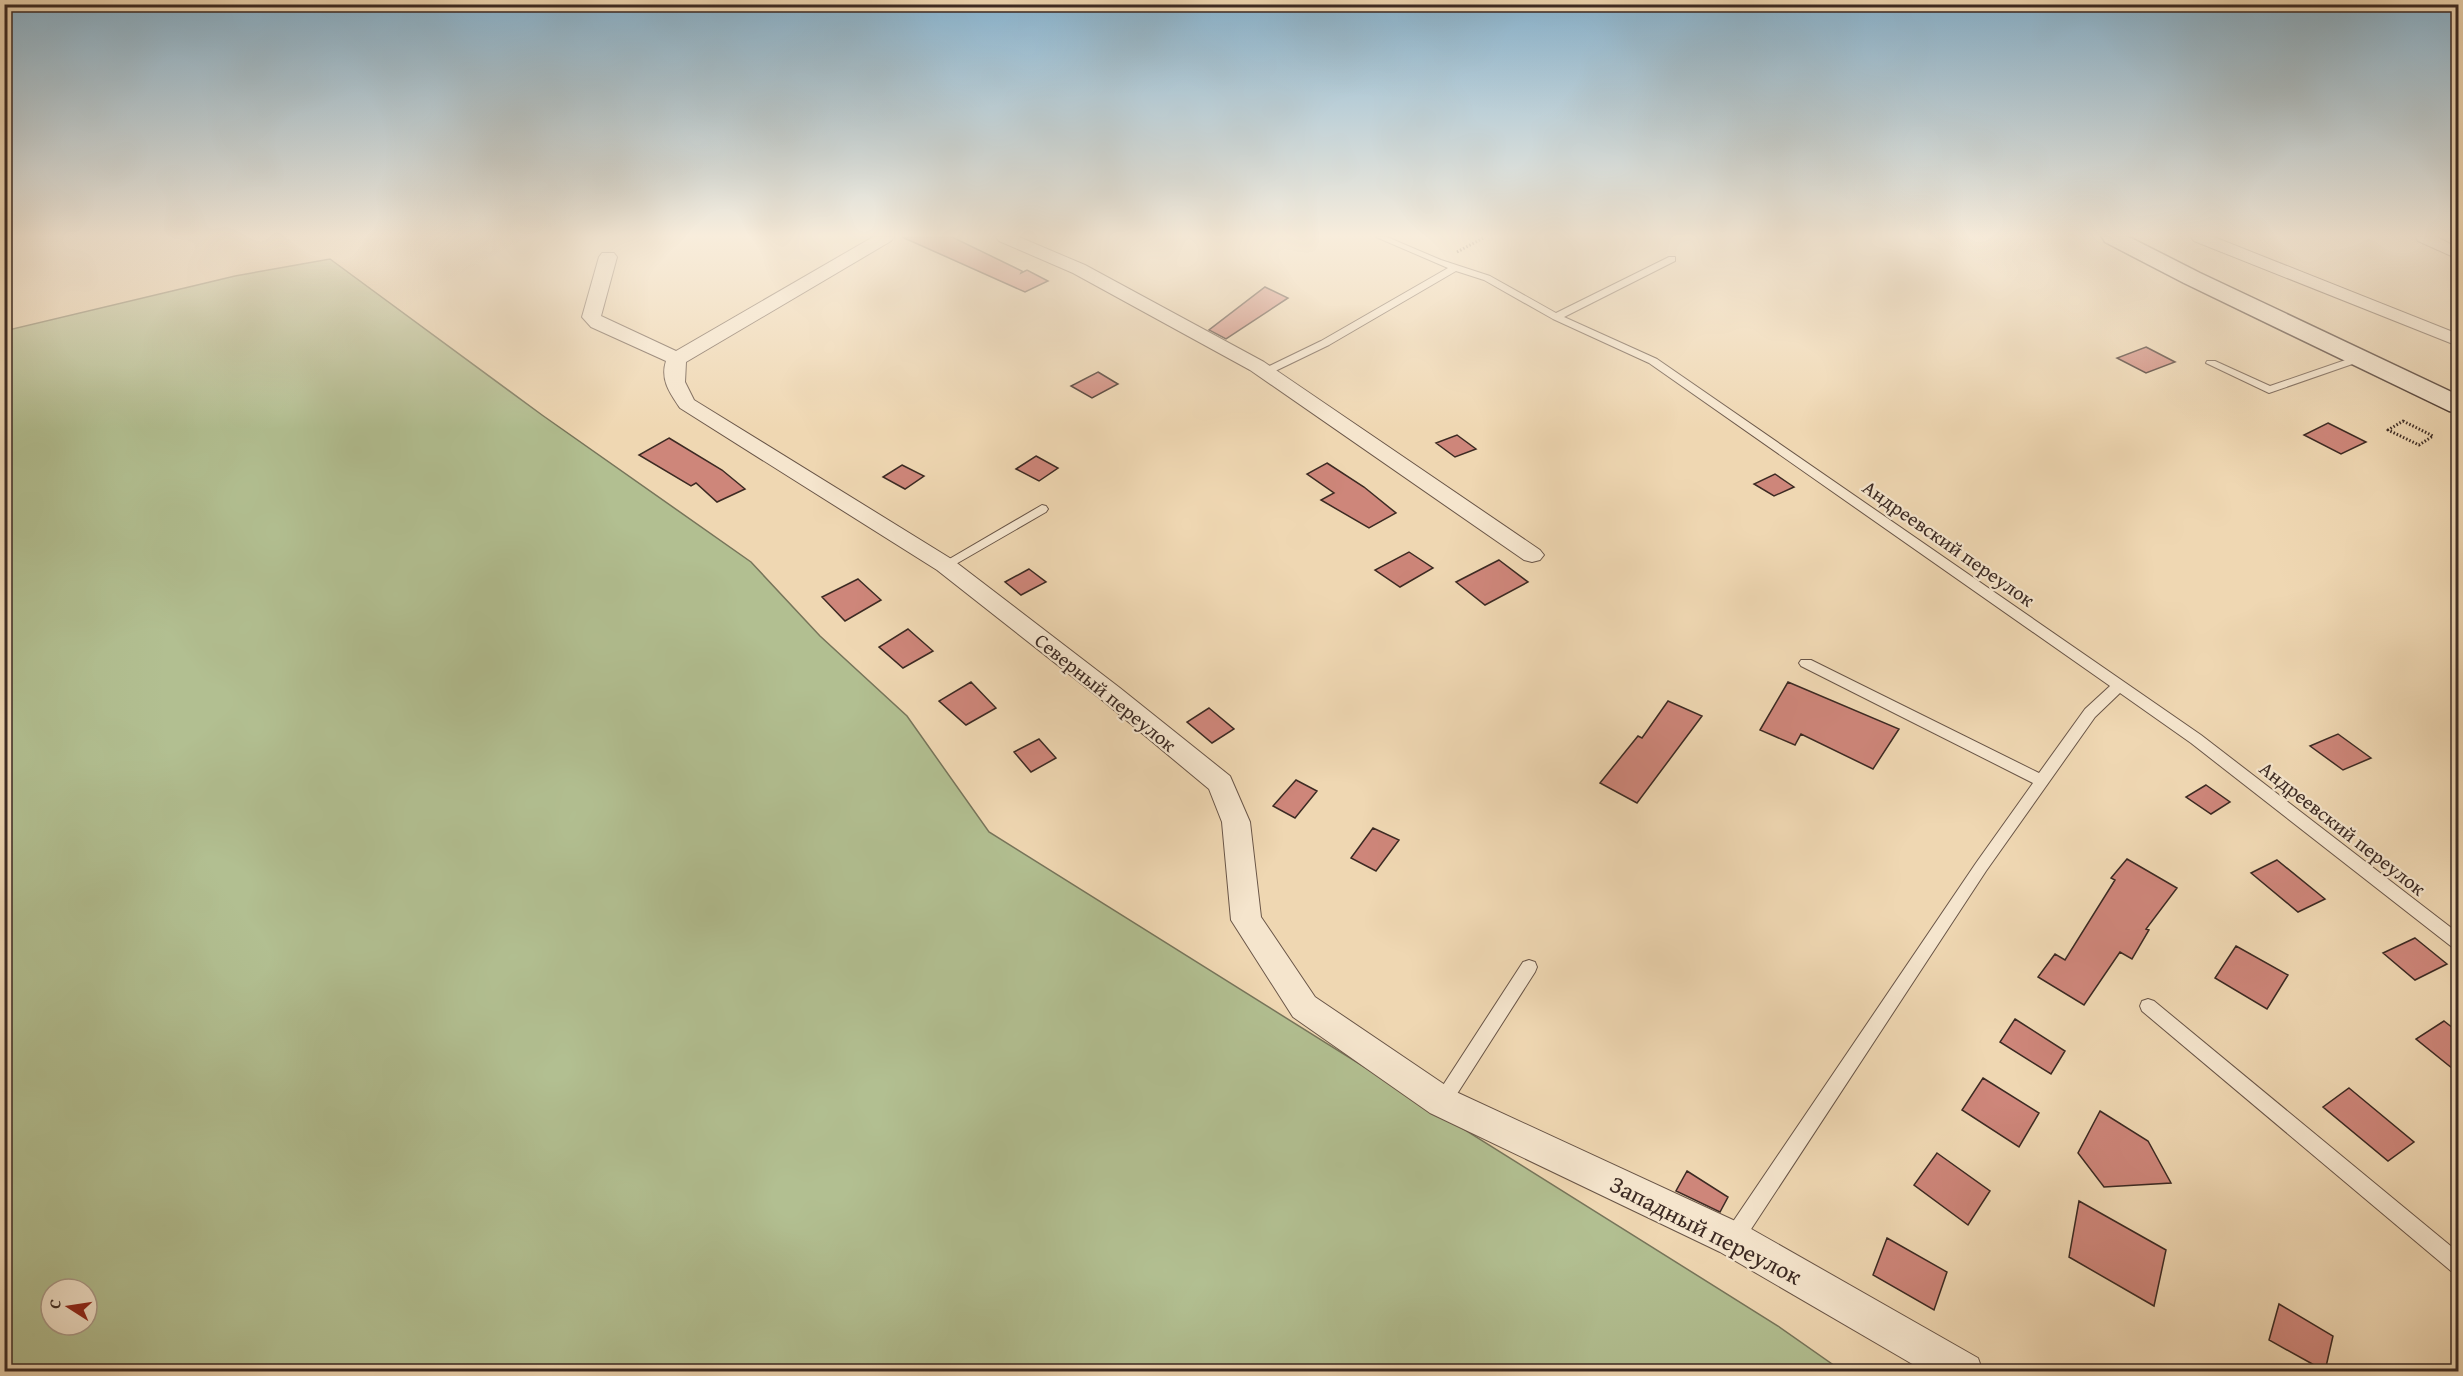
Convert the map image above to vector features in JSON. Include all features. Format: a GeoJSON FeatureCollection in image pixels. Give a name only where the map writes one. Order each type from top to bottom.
{"type":"FeatureCollection","features":[{"type":"Feature","properties":{"kind":"main road"},"geometry":{"type":"LineString","coordinates":[[2242,301],[2458,405]]}},
{"type":"Feature","properties":{"kind":"street"},"geometry":{"type":"LineString","coordinates":[[595,301],[591,317],[598,323],[677,359],[776,301]]}},
{"type":"Feature","properties":{"kind":"street"},"geometry":{"type":"LineString","coordinates":[[1137,301],[1265,372],[1533,555]]}},
{"type":"Feature","properties":{"kind":"street"},"geometry":{"type":"LineString","coordinates":[[2361,301],[2458,340]]}},
{"type":"Feature","properties":{"kind":"street","name":"Северный переулок"},"geometry":{"type":"LineString","coordinates":[[677,359],[673,368],[674,385],[687,404],[945,565],[1111,694],[1220,783],[1236,822],[1246,920],[1304,1007],[1442,1102]]}},
{"type":"Feature","properties":{"kind":"street","name":"Западный переулок"},"geometry":{"type":"LineString","coordinates":[[1442,1102],[1732,1239],[1965,1371]]}},
{"type":"Feature","properties":{"kind":"lane"},"geometry":{"type":"LineString","coordinates":[[1265,372],[1325,343],[1397,301]]}},
{"type":"Feature","properties":{"kind":"lane","name":"Андреевский переулок"},"geometry":{"type":"LineString","coordinates":[[1528,301],[1556,317],[1653,361],[2117,687],[2196,739],[2458,942]]}},
{"type":"Feature","properties":{"kind":"lane"},"geometry":{"type":"LineString","coordinates":[[1556,317],[1588,301]]}},
{"type":"Feature","properties":{"kind":"lane"},"geometry":{"type":"LineString","coordinates":[[2211,363],[2269,390],[2360,358]]}},
{"type":"Feature","properties":{"kind":"lane"},"geometry":{"type":"LineString","coordinates":[[945,565],[1042,509]]}},
{"type":"Feature","properties":{"kind":"lane"},"geometry":{"type":"LineString","coordinates":[[1806,663],[2042,781]]}},
{"type":"Feature","properties":{"kind":"lane"},"geometry":{"type":"LineString","coordinates":[[1732,1239],[1981,867],[2090,713],[2117,687]]}},
{"type":"Feature","properties":{"kind":"lane"},"geometry":{"type":"LineString","coordinates":[[1442,1102],[1529,967]]}},
{"type":"Feature","properties":{"kind":"lane"},"geometry":{"type":"LineString","coordinates":[[2148,1006],[2458,1264]]}},
{"type":"Feature","properties":{"kind":"path"},"geometry":{"type":"LineString","coordinates":[[2403,421],[2433,436],[2419,445],[2388,430],[2403,421]]}},
{"type":"Feature","properties":{"kind":"green space"},"geometry":{"type":"Polygon","coordinates":[[[129,301],[387,301],[542,415],[751,562],[820,636],[907,716],[989,832],[1778,1326],[1842,1371],[5,1371],[4,331],[129,301]]]}},
{"type":"Feature","properties":{"kind":"building"},"geometry":{"type":"Polygon","coordinates":[[[1246,301],[1283,301],[1226,339],[1209,330],[1246,301]]]}},
{"type":"Feature","properties":{"kind":"building"},"geometry":{"type":"Polygon","coordinates":[[[2146,347],[2175,362],[2146,373],[2117,358],[2146,347]]]}},
{"type":"Feature","properties":{"kind":"building"},"geometry":{"type":"Polygon","coordinates":[[[1098,372],[1118,384],[1092,398],[1071,386],[1098,372]]]}},
{"type":"Feature","properties":{"kind":"building"},"geometry":{"type":"Polygon","coordinates":[[[2328,423],[2366,442],[2341,454],[2304,435],[2328,423]]]}},
{"type":"Feature","properties":{"kind":"building"},"geometry":{"type":"Polygon","coordinates":[[[1457,435],[1476,449],[1455,457],[1436,443],[1457,435]]]}},
{"type":"Feature","properties":{"kind":"building"},"geometry":{"type":"Polygon","coordinates":[[[669,438],[722,470],[745,489],[717,502],[696,483],[691,486],[639,455],[669,438]]]}},
{"type":"Feature","properties":{"kind":"building"},"geometry":{"type":"Polygon","coordinates":[[[1036,456],[1058,468],[1039,481],[1016,469],[1036,456]]]}},
{"type":"Feature","properties":{"kind":"building"},"geometry":{"type":"Polygon","coordinates":[[[1327,463],[1364,487],[1396,513],[1369,528],[1321,500],[1334,493],[1307,474],[1327,463]]]}},
{"type":"Feature","properties":{"kind":"building"},"geometry":{"type":"Polygon","coordinates":[[[902,465],[924,476],[905,489],[883,477],[902,465]]]}},
{"type":"Feature","properties":{"kind":"building"},"geometry":{"type":"Polygon","coordinates":[[[1775,474],[1794,487],[1774,496],[1754,484],[1775,474]]]}},
{"type":"Feature","properties":{"kind":"building"},"geometry":{"type":"Polygon","coordinates":[[[1409,552],[1433,568],[1400,587],[1375,570],[1409,552]]]}},
{"type":"Feature","properties":{"kind":"building"},"geometry":{"type":"Polygon","coordinates":[[[1499,560],[1528,582],[1485,605],[1456,582],[1499,560]]]}},
{"type":"Feature","properties":{"kind":"building"},"geometry":{"type":"Polygon","coordinates":[[[1029,569],[1046,582],[1021,595],[1005,582],[1029,569]]]}},
{"type":"Feature","properties":{"kind":"building"},"geometry":{"type":"Polygon","coordinates":[[[858,579],[881,600],[845,621],[822,597],[858,579]]]}},
{"type":"Feature","properties":{"kind":"building"},"geometry":{"type":"Polygon","coordinates":[[[908,629],[933,651],[903,668],[879,647],[908,629]]]}},
{"type":"Feature","properties":{"kind":"building"},"geometry":{"type":"Polygon","coordinates":[[[971,682],[996,708],[966,725],[939,701],[971,682]]]}},
{"type":"Feature","properties":{"kind":"building"},"geometry":{"type":"Polygon","coordinates":[[[1788,682],[1899,729],[1873,769],[1801,734],[1795,745],[1760,730],[1788,682]]]}},
{"type":"Feature","properties":{"kind":"building"},"geometry":{"type":"Polygon","coordinates":[[[1668,701],[1702,716],[1637,803],[1600,783],[1638,736],[1642,738],[1668,701]]]}},
{"type":"Feature","properties":{"kind":"building"},"geometry":{"type":"Polygon","coordinates":[[[1209,708],[1234,729],[1212,743],[1187,722],[1209,708]]]}},
{"type":"Feature","properties":{"kind":"building"},"geometry":{"type":"Polygon","coordinates":[[[2338,734],[2371,758],[2343,770],[2310,746],[2338,734]]]}},
{"type":"Feature","properties":{"kind":"building"},"geometry":{"type":"Polygon","coordinates":[[[1039,739],[1056,758],[1031,772],[1014,752],[1039,739]]]}},
{"type":"Feature","properties":{"kind":"building"},"geometry":{"type":"Polygon","coordinates":[[[1296,780],[1317,791],[1295,818],[1273,806],[1296,780]]]}},
{"type":"Feature","properties":{"kind":"building"},"geometry":{"type":"Polygon","coordinates":[[[2206,785],[2230,802],[2211,814],[2186,797],[2206,785]]]}},
{"type":"Feature","properties":{"kind":"building"},"geometry":{"type":"Polygon","coordinates":[[[1373,828],[1399,840],[1376,871],[1351,858],[1373,828]]]}},
{"type":"Feature","properties":{"kind":"building"},"geometry":{"type":"Polygon","coordinates":[[[2127,859],[2177,888],[2146,929],[2149,930],[2132,959],[2120,952],[2084,1005],[2038,977],[2055,954],[2065,960],[2115,880],[2111,878],[2127,859]]]}},
{"type":"Feature","properties":{"kind":"building"},"geometry":{"type":"Polygon","coordinates":[[[2277,860],[2325,899],[2298,912],[2251,873],[2277,860]]]}},
{"type":"Feature","properties":{"kind":"building"},"geometry":{"type":"Polygon","coordinates":[[[2415,938],[2447,964],[2415,980],[2383,953],[2415,938]]]}},
{"type":"Feature","properties":{"kind":"building"},"geometry":{"type":"Polygon","coordinates":[[[2236,946],[2288,975],[2267,1009],[2215,978],[2236,946]]]}},
{"type":"Feature","properties":{"kind":"building"},"geometry":{"type":"Polygon","coordinates":[[[2015,1019],[2065,1051],[2051,1074],[2000,1042],[2015,1019]]]}},
{"type":"Feature","properties":{"kind":"building"},"geometry":{"type":"Polygon","coordinates":[[[2444,1021],[2458,1032],[2458,1073],[2416,1039],[2444,1021]]]}},
{"type":"Feature","properties":{"kind":"building"},"geometry":{"type":"Polygon","coordinates":[[[1983,1078],[2039,1113],[2019,1147],[1962,1110],[1983,1078]]]}},
{"type":"Feature","properties":{"kind":"building"},"geometry":{"type":"Polygon","coordinates":[[[2349,1088],[2414,1142],[2388,1161],[2323,1107],[2349,1088]]]}},
{"type":"Feature","properties":{"kind":"building"},"geometry":{"type":"Polygon","coordinates":[[[2100,1111],[2148,1141],[2171,1183],[2104,1187],[2078,1153],[2100,1111]]]}},
{"type":"Feature","properties":{"kind":"building"},"geometry":{"type":"Polygon","coordinates":[[[1937,1153],[1990,1191],[1968,1225],[1914,1185],[1937,1153]]]}},
{"type":"Feature","properties":{"kind":"building"},"geometry":{"type":"Polygon","coordinates":[[[1687,1171],[1728,1197],[1720,1212],[1676,1191],[1687,1171]]]}},
{"type":"Feature","properties":{"kind":"building"},"geometry":{"type":"Polygon","coordinates":[[[2079,1201],[2166,1250],[2154,1306],[2069,1257],[2079,1201]]]}},
{"type":"Feature","properties":{"kind":"building"},"geometry":{"type":"Polygon","coordinates":[[[1887,1238],[1947,1272],[1934,1310],[1873,1275],[1887,1238]]]}},
{"type":"Feature","properties":{"kind":"building"},"geometry":{"type":"Polygon","coordinates":[[[2279,1304],[2333,1336],[2325,1371],[2269,1340],[2279,1304]]]}}]}
